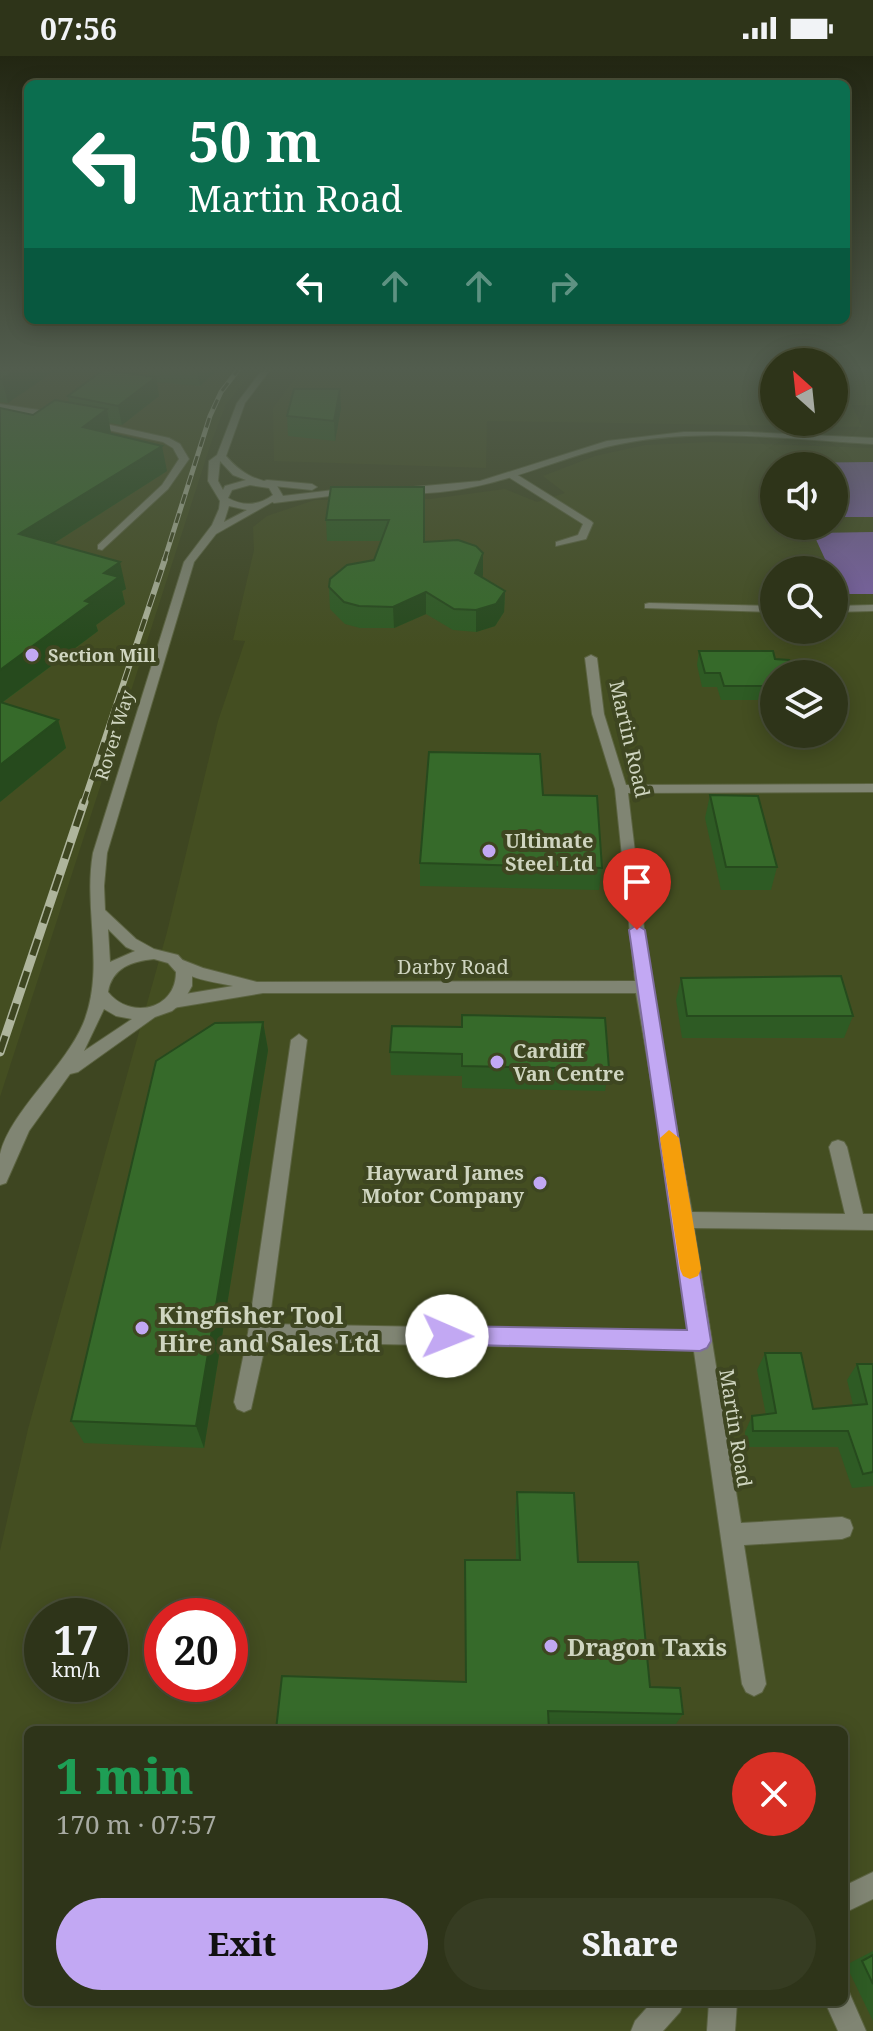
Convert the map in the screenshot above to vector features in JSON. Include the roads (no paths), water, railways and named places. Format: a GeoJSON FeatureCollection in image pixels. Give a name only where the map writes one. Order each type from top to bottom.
{"type":"FeatureCollection","features":[{"type":"Feature","properties":{"kind":"street"},"geometry":{"type":"LineString","coordinates":[[102,547],[183,462]]}},
{"type":"Feature","properties":{"kind":"street"},"geometry":{"type":"LineString","coordinates":[[214,462],[212,473],[224,500],[245,507],[263,505]]}},
{"type":"Feature","properties":{"kind":"street"},"geometry":{"type":"LineString","coordinates":[[226,462],[236,473],[263,482],[356,491]]}},
{"type":"Feature","properties":{"kind":"street"},"geometry":{"type":"LineString","coordinates":[[385,491],[442,489],[513,476],[551,462]]}},
{"type":"Feature","properties":{"kind":"street"},"geometry":{"type":"LineString","coordinates":[[513,476],[588,523],[582,537],[560,544]]}},
{"type":"Feature","properties":{"kind":"street"},"geometry":{"type":"LineString","coordinates":[[224,500],[228,488],[263,482],[279,492],[274,500]]}},
{"type":"Feature","properties":{"kind":"street","name":"Rover Way"},"geometry":{"type":"LineString","coordinates":[[213,532],[274,500],[342,491]]}},
{"type":"Feature","properties":{"kind":"street","name":"Rover Way"},"geometry":{"type":"LineString","coordinates":[[0,1178],[7,1156],[32,1112],[64,1073],[89,1028],[101,988],[105,954],[94,894],[96,869],[189,562],[213,532],[224,500]]}},
{"type":"Feature","properties":{"kind":"street"},"geometry":{"type":"LineString","coordinates":[[649,606],[760,609]]}},
{"type":"Feature","properties":{"kind":"street"},"geometry":{"type":"LineString","coordinates":[[848,609],[873,608]]}},
{"type":"Feature","properties":{"kind":"street","name":"Martin Road"},"geometry":{"type":"LineString","coordinates":[[591,658],[598,714],[621,789],[643,987],[684,1220],[754,1684]]}},
{"type":"Feature","properties":{"kind":"street"},"geometry":{"type":"LineString","coordinates":[[621,789],[873,788]]}},
{"type":"Feature","properties":{"kind":"street"},"geometry":{"type":"LineString","coordinates":[[99,912],[131,943],[180,964],[186,979],[185,987],[167,1006],[147,1014],[122,1013],[111,1008],[101,988],[115,965],[140,955],[154,954]]}},
{"type":"Feature","properties":{"kind":"street","name":"Darby Road"},"geometry":{"type":"LineString","coordinates":[[180,964],[199,973],[263,987]]}},
{"type":"Feature","properties":{"kind":"street","name":"Darby Road"},"geometry":{"type":"LineString","coordinates":[[167,1006],[263,987],[643,987]]}},
{"type":"Feature","properties":{"kind":"street","name":"Rover Way"},"geometry":{"type":"LineString","coordinates":[[64,1073],[121,1032],[167,1006]]}},
{"type":"Feature","properties":{"kind":"street"},"geometry":{"type":"LineString","coordinates":[[244,1402],[258,1333],[299,1040]]}},
{"type":"Feature","properties":{"kind":"street"},"geometry":{"type":"LineString","coordinates":[[684,1220],[864,1222],[838,1147]]}},
{"type":"Feature","properties":{"kind":"street"},"geometry":{"type":"LineString","coordinates":[[258,1333],[700,1341]]}},
{"type":"Feature","properties":{"kind":"street"},"geometry":{"type":"LineString","coordinates":[[730,1535],[842,1528]]}},
{"type":"Feature","properties":{"kind":"street"},"geometry":{"type":"LineString","coordinates":[[848,1898],[873,1885]]}},
{"type":"Feature","properties":{"kind":"street"},"geometry":{"type":"LineString","coordinates":[[645,2031],[667,2006]]}},
{"type":"Feature","properties":{"kind":"street"},"geometry":{"type":"LineString","coordinates":[[721,2031],[723,2006]]}},
{"type":"Feature","properties":{"kind":"street"},"geometry":{"type":"LineString","coordinates":[[841,2006],[852,2031]]}},
{"type":"Feature","properties":{"kind":"railway"},"geometry":{"type":"LineString","coordinates":[[164,561],[195,462]]}},
{"type":"Feature","properties":{"kind":"railway"},"geometry":{"type":"LineString","coordinates":[[83,804],[165,559]]}},
{"type":"Feature","properties":{"kind":"railway"},"geometry":{"type":"LineString","coordinates":[[0,1052],[84,802]]}},
{"type":"Feature","properties":{"kind":"place","name":"Section Mill"},"geometry":{"type":"Point","coordinates":[32,655]}},
{"type":"Feature","properties":{"kind":"place","name":"Ultimate Steel Ltd"},"geometry":{"type":"Point","coordinates":[489,851]}},
{"type":"Feature","properties":{"kind":"place","name":"Cardiff Van Centre"},"geometry":{"type":"Point","coordinates":[497,1062]}},
{"type":"Feature","properties":{"kind":"place","name":"Hayward James Motor Company"},"geometry":{"type":"Point","coordinates":[540,1183]}},
{"type":"Feature","properties":{"kind":"place","name":"Kingfisher Tool Hire and Sales Ltd"},"geometry":{"type":"Point","coordinates":[142,1328]}},
{"type":"Feature","properties":{"kind":"place","name":"Dragon Taxis"},"geometry":{"type":"Point","coordinates":[551,1646]}}]}
